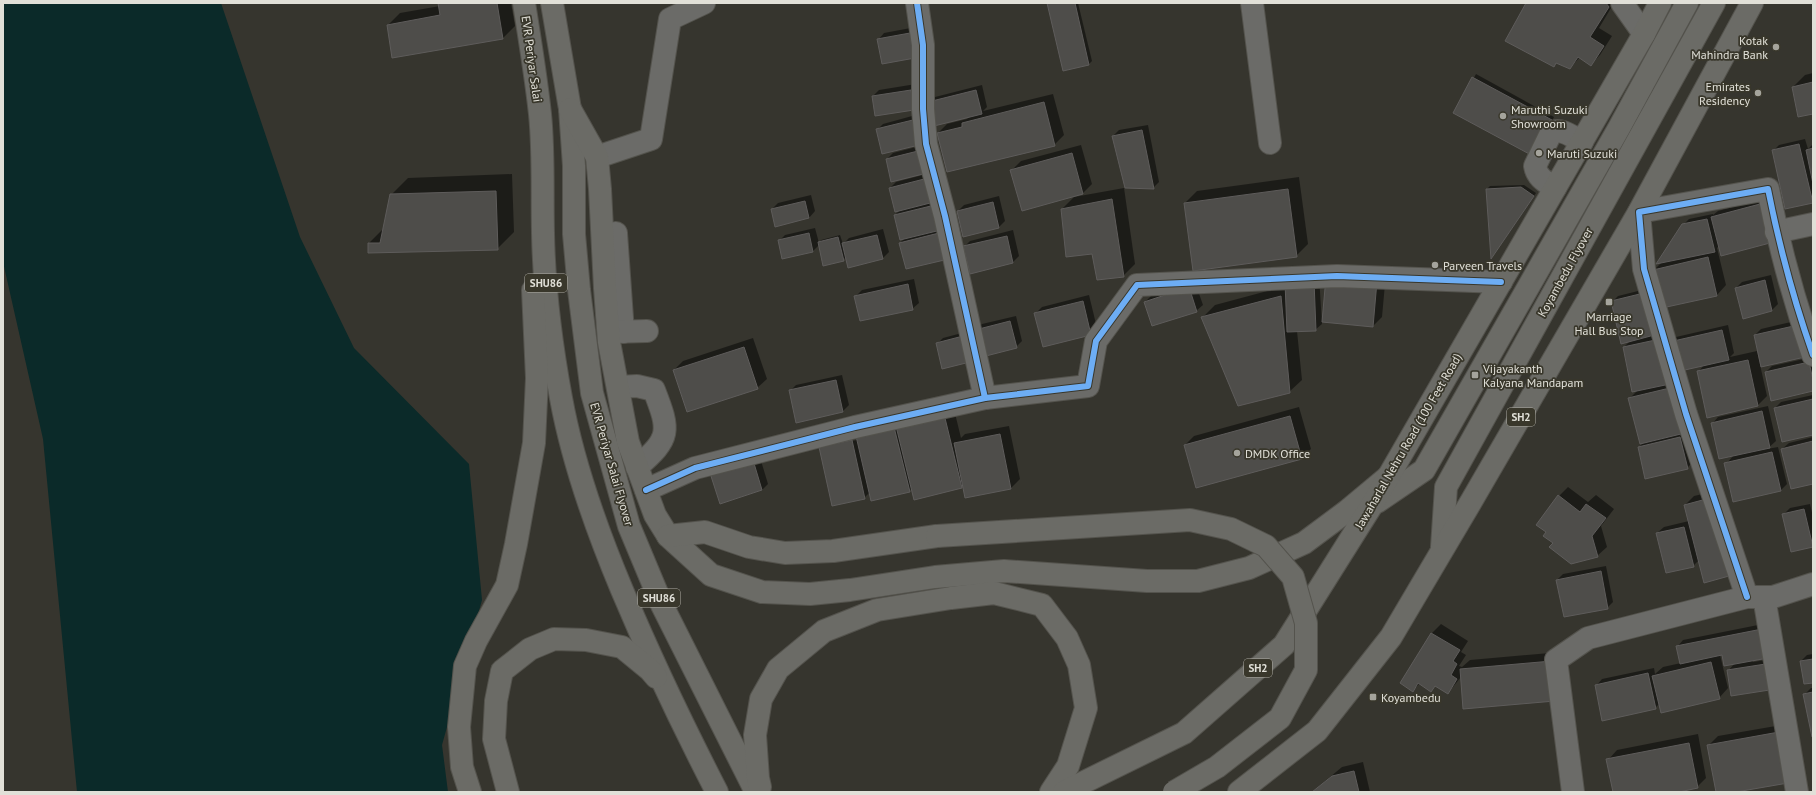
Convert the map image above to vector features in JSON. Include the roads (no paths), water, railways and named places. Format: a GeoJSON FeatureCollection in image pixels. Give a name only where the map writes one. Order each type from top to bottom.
{"type":"FeatureCollection","features":[{"type":"Feature","properties":{"kind":"main road","name":"EVR Periyar Salai"},"geometry":{"type":"LineString","coordinates":[[524,3],[540,114]]}},
{"type":"Feature","properties":{"kind":"main road","name":"SHU86"},"geometry":{"type":"LineString","coordinates":[[552,3],[570,109]]}},
{"type":"Feature","properties":{"kind":"main road","name":"Jawaharlal Nehru Road (100 Feet Road)"},"geometry":{"type":"LineString","coordinates":[[1064,792],[1184,733],[1284,645],[1389,476],[1644,34],[1660,3]]}},
{"type":"Feature","properties":{"kind":"main road","name":"Koyambedu Flyover"},"geometry":{"type":"LineString","coordinates":[[1372,505],[1424,470],[1619,128],[1687,3]]}},
{"type":"Feature","properties":{"kind":"main road","name":"Koyambedu Flyover"},"geometry":{"type":"LineString","coordinates":[[1442,549],[1446,488],[1714,3]]}},
{"type":"Feature","properties":{"kind":"main road","name":"SH2"},"geometry":{"type":"LineString","coordinates":[[1239,792],[1317,731],[1391,637],[1639,212],[1752,3]]}},
{"type":"Feature","properties":{"kind":"main road"},"geometry":{"type":"LineString","coordinates":[[570,109],[597,157],[600,188],[616,232],[616,332],[618,387],[628,442],[655,515],[668,536],[711,575],[762,592],[816,593],[850,590],[935,577],[1004,571],[1147,582],[1198,581],[1249,568],[1304,543],[1347,511],[1389,476]]}},
{"type":"Feature","properties":{"kind":"main road","name":"EVR Periyar Salai Flyover"},"geometry":{"type":"LineString","coordinates":[[570,109],[574,166],[574,234],[579,290],[592,393],[627,518],[662,605],[756,792]]}},
{"type":"Feature","properties":{"kind":"main road","name":"SHU86"},"geometry":{"type":"LineString","coordinates":[[540,114],[543,166],[543,235],[547,298],[561,398],[581,480],[601,538],[666,690],[717,792]]}},
{"type":"Feature","properties":{"kind":"main road"},"geometry":{"type":"LineString","coordinates":[[470,792],[462,767],[459,727],[465,666],[476,641],[507,585],[534,444],[537,378],[527,146],[540,114]]}},
{"type":"Feature","properties":{"kind":"main road"},"geometry":{"type":"LineString","coordinates":[[668,536],[705,532],[749,548],[785,553],[833,551],[937,536],[1190,520],[1231,529],[1266,546],[1293,577],[1306,623],[1306,670],[1280,718],[1217,767],[1174,792]]}},
{"type":"Feature","properties":{"kind":"main road"},"geometry":{"type":"LineString","coordinates":[[761,792],[758,778],[754,735],[761,699],[778,669],[824,631],[877,610],[951,598],[994,593],[1042,605],[1067,638],[1079,665],[1086,708],[1068,766],[1051,792]]}},
{"type":"Feature","properties":{"kind":"main road"},"geometry":{"type":"LineString","coordinates":[[508,792],[494,739],[496,701],[502,671],[530,649],[554,639],[586,640],[622,647],[650,670],[666,690]]}},
{"type":"Feature","properties":{"kind":"street"},"geometry":{"type":"LineString","coordinates":[[597,157],[651,139],[670,19],[704,3]]}},
{"type":"Feature","properties":{"kind":"street"},"geometry":{"type":"LineString","coordinates":[[917,3],[923,45],[923,109],[926,144],[945,216],[985,398]]}},
{"type":"Feature","properties":{"kind":"street"},"geometry":{"type":"LineString","coordinates":[[1252,3],[1270,143]]}},
{"type":"Feature","properties":{"kind":"street"},"geometry":{"type":"LineString","coordinates":[[1622,3],[1644,34]]}},
{"type":"Feature","properties":{"kind":"street"},"geometry":{"type":"LineString","coordinates":[[1555,188],[1539,177],[1535,166],[1551,133],[1560,131],[1582,142]]}},
{"type":"Feature","properties":{"kind":"street"},"geometry":{"type":"LineString","coordinates":[[1797,792],[1756,597],[1686,414],[1644,269],[1639,212],[1768,189],[1776,232],[1802,324],[1813,355]]}},
{"type":"Feature","properties":{"kind":"street"},"geometry":{"type":"LineString","coordinates":[[1776,232],[1813,224]]}},
{"type":"Feature","properties":{"kind":"street"},"geometry":{"type":"LineString","coordinates":[[646,490],[695,468],[855,427],[985,398],[1088,386],[1096,341],[1138,285],[1337,276],[1501,282]]}},
{"type":"Feature","properties":{"kind":"street"},"geometry":{"type":"LineString","coordinates":[[616,332],[647,331]]}},
{"type":"Feature","properties":{"kind":"street"},"geometry":{"type":"LineString","coordinates":[[618,387],[638,386],[654,390],[664,414],[665,435],[655,452],[637,467]]}},
{"type":"Feature","properties":{"kind":"street"},"geometry":{"type":"LineString","coordinates":[[1573,792],[1556,660],[1588,638],[1756,597],[1773,597],[1813,584]]}},
{"type":"Feature","properties":{"kind":"water"},"geometry":{"type":"Polygon","coordinates":[[[3,3],[221,3],[300,237],[354,348],[469,464],[482,600],[442,745],[448,792],[77,792],[43,439],[3,262],[3,3]]]}},
{"type":"Feature","properties":{"kind":"place","name":"Kotak Mahindra Bank"},"geometry":{"type":"Point","coordinates":[1776,47]}},
{"type":"Feature","properties":{"kind":"place","name":"Emirates Residency"},"geometry":{"type":"Point","coordinates":[1758,93]}},
{"type":"Feature","properties":{"kind":"place","name":"Maruthi Suzuki Showroom"},"geometry":{"type":"Point","coordinates":[1503,116]}},
{"type":"Feature","properties":{"kind":"place","name":"Maruti Suzuki"},"geometry":{"type":"Point","coordinates":[1539,153]}},
{"type":"Feature","properties":{"kind":"place","name":"Parveen Travels"},"geometry":{"type":"Point","coordinates":[1435,265]}},
{"type":"Feature","properties":{"kind":"place","name":"Marriage Hall Bus Stop"},"geometry":{"type":"Point","coordinates":[1609,302]}},
{"type":"Feature","properties":{"kind":"place","name":"Vijayakanth Kalyana Mandapam"},"geometry":{"type":"Point","coordinates":[1475,375]}},
{"type":"Feature","properties":{"kind":"place","name":"DMDK Office"},"geometry":{"type":"Point","coordinates":[1237,453]}},
{"type":"Feature","properties":{"kind":"place","name":"Koyambedu"},"geometry":{"type":"Point","coordinates":[1373,697]}}]}
